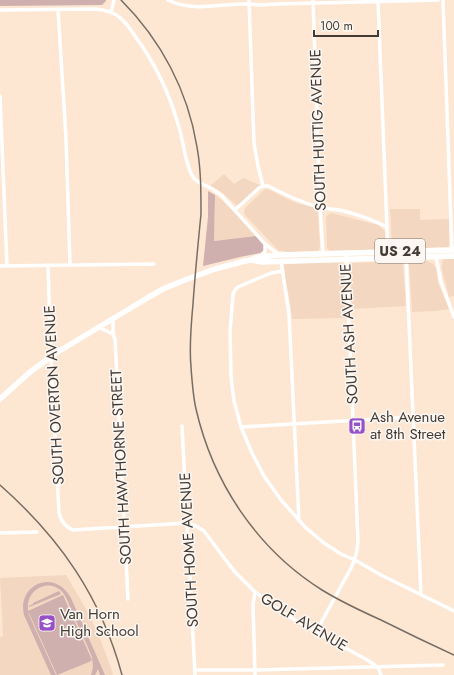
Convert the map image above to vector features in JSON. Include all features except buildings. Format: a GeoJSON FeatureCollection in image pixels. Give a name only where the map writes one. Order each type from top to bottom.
{"type":"FeatureCollection","features":[{"type":"Feature","properties":{"kind":"main road","name":"US 24"},"geometry":{"type":"LineString","coordinates":[[251,260],[262,262],[389,258],[426,250],[453,250]]}},
{"type":"Feature","properties":{"kind":"main road"},"geometry":{"type":"LineString","coordinates":[[426,250],[426,257]]}},
{"type":"Feature","properties":{"kind":"main road","name":"US 24"},"geometry":{"type":"LineString","coordinates":[[0,399],[30,372],[51,356],[143,300],[184,280],[231,264],[262,256],[346,252],[388,252],[426,257],[453,256]]}},
{"type":"Feature","properties":{"kind":"street"},"geometry":{"type":"LineString","coordinates":[[111,12],[114,0]]}},
{"type":"Feature","properties":{"kind":"street"},"geometry":{"type":"LineString","coordinates":[[168,0],[178,5],[201,7],[250,2],[258,5],[313,2],[438,0]]}},
{"type":"Feature","properties":{"kind":"street"},"geometry":{"type":"LineString","coordinates":[[187,0],[187,6]]}},
{"type":"Feature","properties":{"kind":"street"},"geometry":{"type":"LineString","coordinates":[[442,0],[453,256]]}},
{"type":"Feature","properties":{"kind":"street"},"geometry":{"type":"LineString","coordinates":[[378,1],[389,258]]}},
{"type":"Feature","properties":{"kind":"street"},"geometry":{"type":"LineString","coordinates":[[250,2],[254,143],[263,186]]}},
{"type":"Feature","properties":{"kind":"street","name":"SOUTH HUTTIG AVENUE"},"geometry":{"type":"LineString","coordinates":[[313,2],[323,260]]}},
{"type":"Feature","properties":{"kind":"street"},"geometry":{"type":"LineString","coordinates":[[58,9],[66,139],[70,265]]}},
{"type":"Feature","properties":{"kind":"street"},"geometry":{"type":"LineString","coordinates":[[0,10],[96,9],[111,12],[126,23],[143,47],[157,71],[178,123],[192,177],[196,181],[221,195],[266,244],[279,255]]}},
{"type":"Feature","properties":{"kind":"street"},"geometry":{"type":"LineString","coordinates":[[0,96],[7,266]]}},
{"type":"Feature","properties":{"kind":"street"},"geometry":{"type":"LineString","coordinates":[[236,210],[256,190],[263,186],[268,186],[296,200],[320,207],[359,215],[387,227]]}},
{"type":"Feature","properties":{"kind":"street"},"geometry":{"type":"LineString","coordinates":[[262,256],[265,251],[266,244]]}},
{"type":"Feature","properties":{"kind":"street","name":"SOUTH ASH AVENUE"},"geometry":{"type":"LineString","coordinates":[[316,632],[355,560],[358,542],[346,252]]}},
{"type":"Feature","properties":{"kind":"street"},"geometry":{"type":"LineString","coordinates":[[406,254],[421,595]]}},
{"type":"Feature","properties":{"kind":"street"},"geometry":{"type":"LineString","coordinates":[[436,257],[441,282],[454,317]]}},
{"type":"Feature","properties":{"kind":"street"},"geometry":{"type":"LineString","coordinates":[[281,261],[289,314],[299,521]]}},
{"type":"Feature","properties":{"kind":"street"},"geometry":{"type":"LineString","coordinates":[[0,266],[154,264]]}},
{"type":"Feature","properties":{"kind":"street","name":"SOUTH OVERTON AVENUE"},"geometry":{"type":"LineString","coordinates":[[48,265],[51,356],[60,518],[64,524],[73,530],[124,527]]}},
{"type":"Feature","properties":{"kind":"street"},"geometry":{"type":"LineString","coordinates":[[282,271],[270,273],[238,287],[233,294],[230,332],[231,376],[234,401],[241,427],[252,453],[264,476],[281,500],[299,521],[324,543],[341,554],[381,575],[454,611]]}},
{"type":"Feature","properties":{"kind":"street","name":"SOUTH HAWTHORNE STREET"},"geometry":{"type":"LineString","coordinates":[[113,318],[128,599]]}},
{"type":"Feature","properties":{"kind":"street"},"geometry":{"type":"LineString","coordinates":[[98,327],[113,334]]}},
{"type":"Feature","properties":{"kind":"street"},"geometry":{"type":"LineString","coordinates":[[241,427],[412,417]]}},
{"type":"Feature","properties":{"kind":"street","name":"SOUTH HOME AVENUE"},"geometry":{"type":"LineString","coordinates":[[182,426],[195,675]]}},
{"type":"Feature","properties":{"kind":"street"},"geometry":{"type":"LineString","coordinates":[[124,527],[187,523]]}},
{"type":"Feature","properties":{"kind":"street","name":"GOLF AVENUE"},"geometry":{"type":"LineString","coordinates":[[187,523],[204,531],[234,571],[255,592],[286,615],[369,661],[377,667]]}},
{"type":"Feature","properties":{"kind":"street"},"geometry":{"type":"LineString","coordinates":[[0,532],[37,532]]}},
{"type":"Feature","properties":{"kind":"street"},"geometry":{"type":"LineString","coordinates":[[255,592],[253,604],[255,675]]}},
{"type":"Feature","properties":{"kind":"street"},"geometry":{"type":"LineString","coordinates":[[195,670],[255,670],[443,665]]}},
{"type":"Feature","properties":{"kind":"street"},"geometry":{"type":"LineString","coordinates":[[377,667],[381,675]]}},
{"type":"Feature","properties":{"kind":"shaded area"},"geometry":{"type":"Polygon","coordinates":[[[0,0],[106,1],[102,5],[0,6],[0,0]]]}},
{"type":"Feature","properties":{"kind":"shaded area"},"geometry":{"type":"Polygon","coordinates":[[[224,174],[234,184],[243,178],[260,185],[236,205],[217,189],[210,186],[224,174]]]}},
{"type":"Feature","properties":{"kind":"shaded area"},"geometry":{"type":"Polygon","coordinates":[[[266,189],[296,203],[316,208],[318,213],[319,250],[287,252],[278,250],[245,215],[245,208],[266,189]]]}},
{"type":"Feature","properties":{"kind":"shaded area"},"geometry":{"type":"Polygon","coordinates":[[[208,191],[215,195],[214,241],[257,236],[265,246],[264,250],[260,253],[203,266],[208,217],[208,191]]]}},
{"type":"Feature","properties":{"kind":"shaded area"},"geometry":{"type":"Polygon","coordinates":[[[215,195],[223,201],[257,236],[214,241],[215,195]]]}},
{"type":"Feature","properties":{"kind":"shaded area"},"geometry":{"type":"Polygon","coordinates":[[[390,209],[420,209],[420,220],[449,219],[448,247],[393,248],[390,209]]]}},
{"type":"Feature","properties":{"kind":"shaded area"},"geometry":{"type":"Polygon","coordinates":[[[331,213],[378,225],[385,232],[386,247],[380,250],[330,251],[327,248],[326,217],[331,213]]]}},
{"type":"Feature","properties":{"kind":"shaded area"},"geometry":{"type":"Polygon","coordinates":[[[454,259],[454,296],[449,297],[442,270],[443,260],[454,259]]]}},
{"type":"Feature","properties":{"kind":"shaded area"},"geometry":{"type":"Polygon","coordinates":[[[401,261],[403,265],[406,306],[352,309],[350,264],[401,261]]]}},
{"type":"Feature","properties":{"kind":"shaded area"},"geometry":{"type":"Polygon","coordinates":[[[410,261],[428,261],[433,264],[436,268],[438,283],[449,309],[412,312],[410,261]]]}},
{"type":"Feature","properties":{"kind":"shaded area"},"geometry":{"type":"Polygon","coordinates":[[[342,262],[344,267],[346,318],[292,319],[284,265],[286,263],[342,262]]]}},
{"type":"Feature","properties":{"kind":"shaded area","name":"Van Horn High School"},"geometry":{"type":"Polygon","coordinates":[[[66,575],[86,609],[99,636],[113,675],[0,675],[0,637],[3,636],[0,578],[66,575]]]}},
{"type":"Feature","properties":{"kind":"shaded area"},"geometry":{"type":"Polygon","coordinates":[[[46,582],[61,586],[71,598],[105,675],[100,675],[98,669],[95,675],[91,675],[93,667],[92,657],[64,594],[58,588],[44,586],[38,588],[33,593],[29,599],[28,606],[29,615],[56,675],[51,675],[24,615],[23,609],[23,603],[27,593],[40,583],[46,582]]]}},
{"type":"Feature","properties":{"kind":"shaded area"},"geometry":{"type":"Polygon","coordinates":[[[59,591],[61,594],[29,607],[33,603],[59,591]]]}},
{"type":"Feature","properties":{"kind":"shaded area"},"geometry":{"type":"Polygon","coordinates":[[[63,595],[92,660],[57,675],[28,611],[63,595]]]}},
{"type":"Feature","properties":{"kind":"railway"},"geometry":{"type":"LineString","coordinates":[[121,0],[148,32],[171,68],[180,86],[193,126],[199,164],[201,214],[190,336],[192,383],[196,409],[204,436],[214,463],[226,488],[241,512],[277,555],[322,590],[343,602],[454,655]]}},
{"type":"Feature","properties":{"kind":"railway"},"geometry":{"type":"LineString","coordinates":[[0,485],[22,505],[41,526],[76,571],[103,620],[122,675]]}},
{"type":"Feature","properties":{"kind":"place","name":"Ash Avenue at 8th Street"},"geometry":{"type":"Point","coordinates":[357,426]}},
{"type":"Feature","properties":{"kind":"place","name":"Van Horn High School"},"geometry":{"type":"Point","coordinates":[47,623]}}]}
